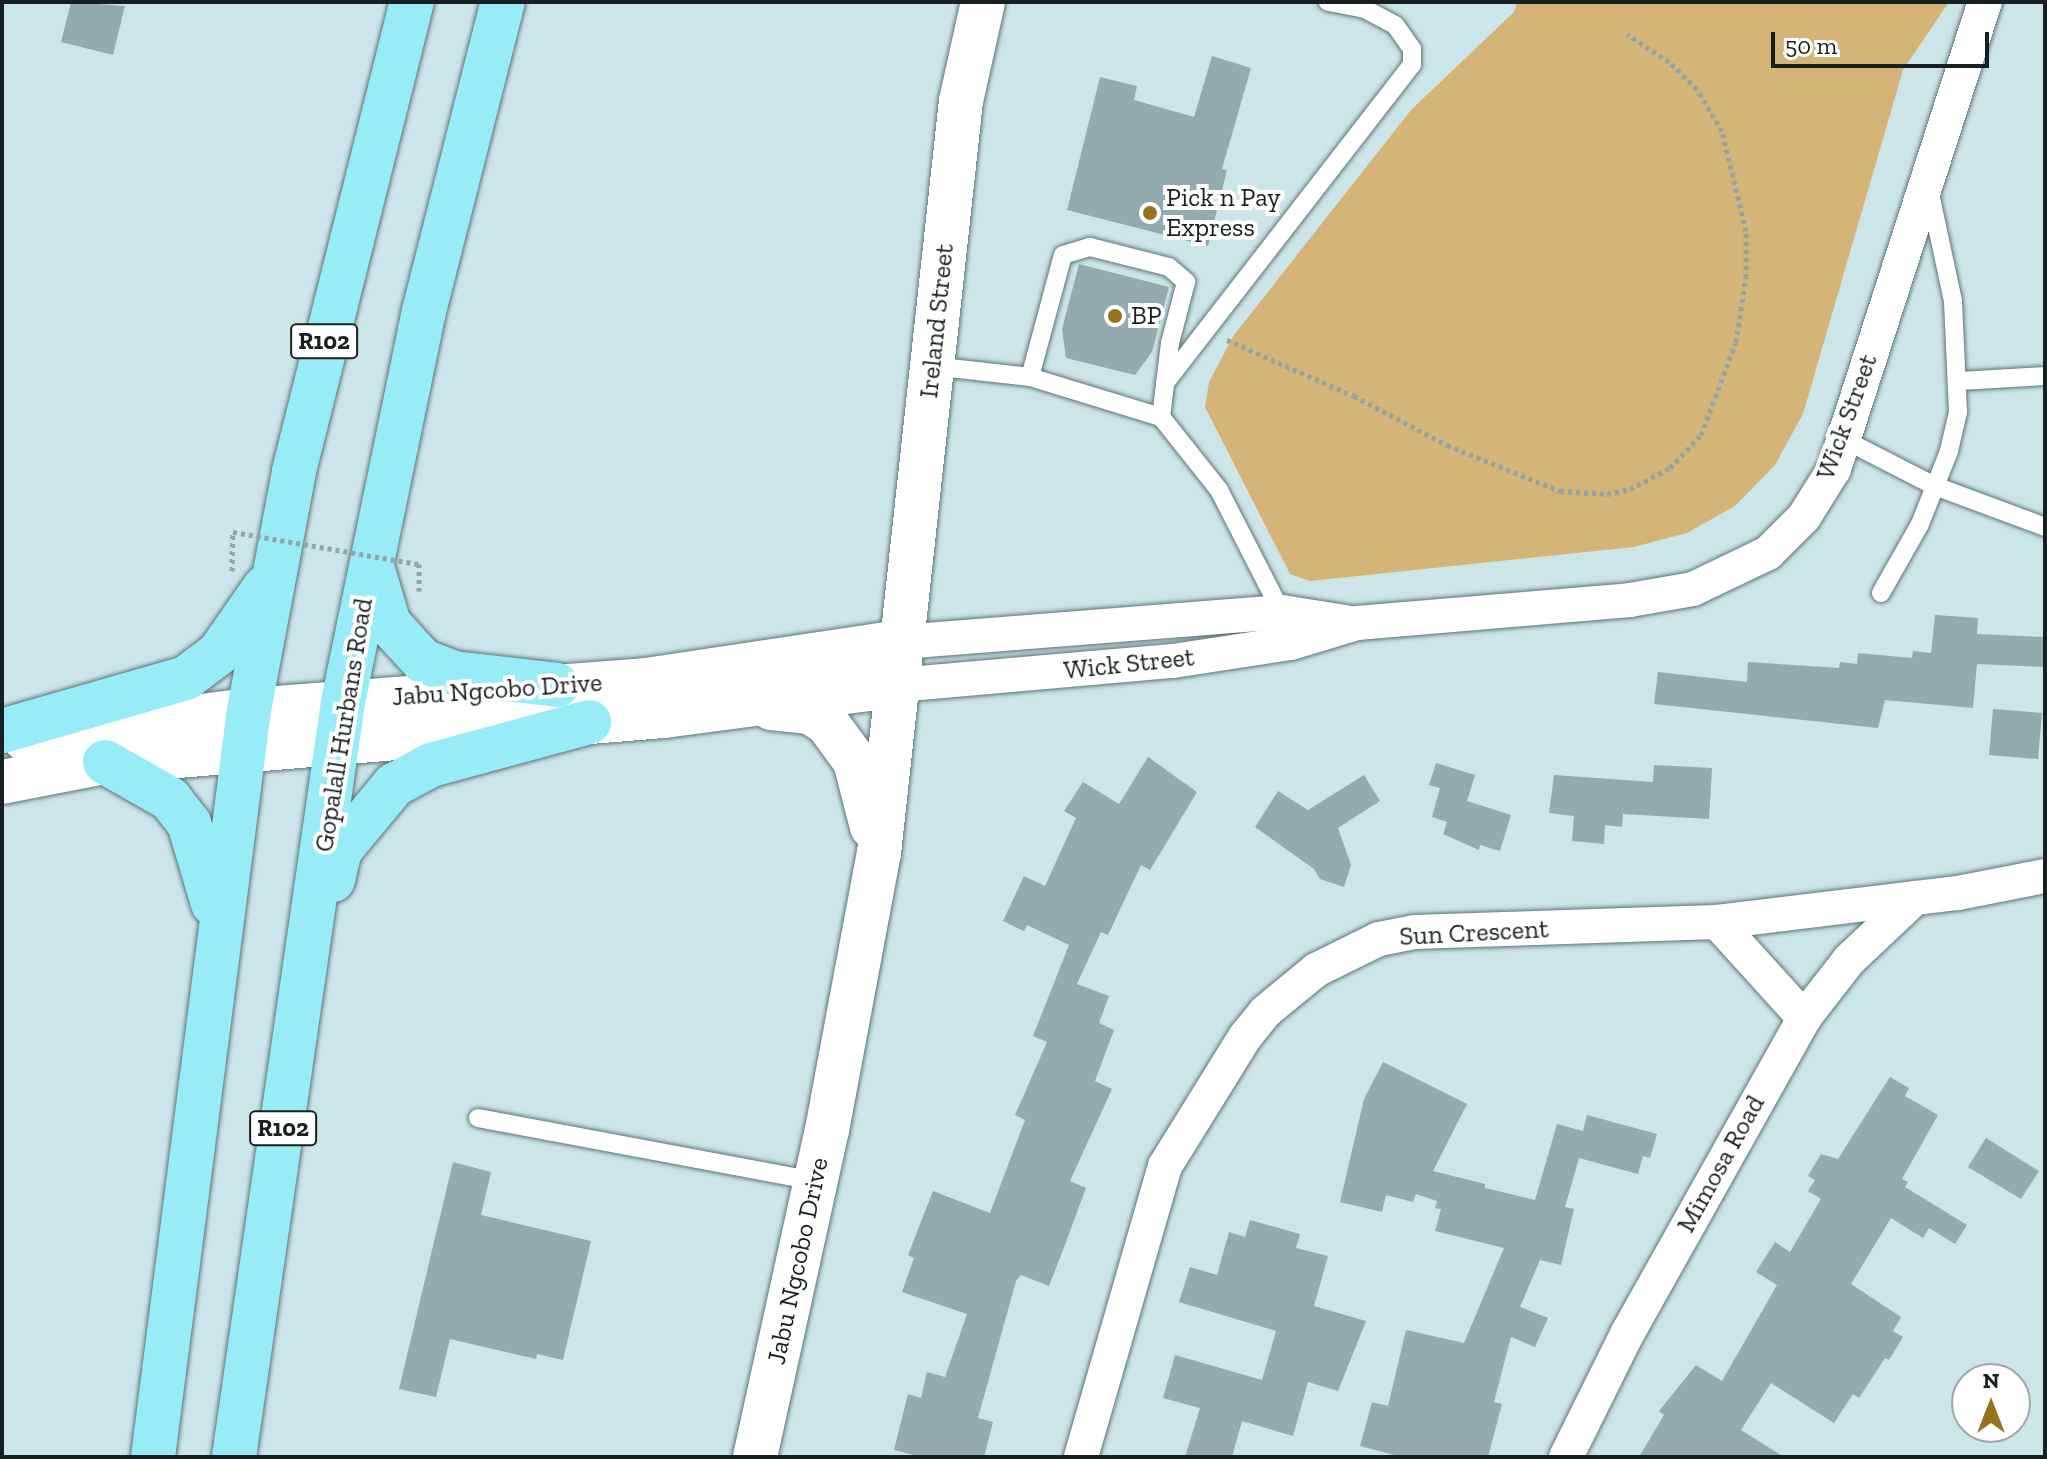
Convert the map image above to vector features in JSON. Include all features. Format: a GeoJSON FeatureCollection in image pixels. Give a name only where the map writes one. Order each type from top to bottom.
{"type":"FeatureCollection","features":[{"type":"Feature","properties":{"kind":"main road","name":"R102"},"geometry":{"type":"LineString","coordinates":[[153,1457],[249,710],[339,277],[412,2]]}},
{"type":"Feature","properties":{"kind":"main road","name":"Gopalall Hurbans Road"},"geometry":{"type":"LineString","coordinates":[[234,1457],[343,702],[424,311],[503,2]]}},
{"type":"Feature","properties":{"kind":"main road","name":"Ireland Street"},"geometry":{"type":"LineString","coordinates":[[901,642],[961,101],[983,2]]}},
{"type":"Feature","properties":{"kind":"main road"},"geometry":{"type":"LineString","coordinates":[[371,564],[389,624],[423,661],[454,673],[557,685]]}},
{"type":"Feature","properties":{"kind":"main road"},"geometry":{"type":"LineString","coordinates":[[2,731],[186,678],[219,653],[277,567]]}},
{"type":"Feature","properties":{"kind":"main road","name":"Jabu Ngcobo Drive"},"geometry":{"type":"LineString","coordinates":[[2,743],[249,710],[646,680],[901,642],[879,853],[816,1181],[755,1457]]}},
{"type":"Feature","properties":{"kind":"main road","name":"Jabu Ngcobo Drive"},"geometry":{"type":"LineString","coordinates":[[2,782],[105,762],[245,753],[589,722],[897,685]]}},
{"type":"Feature","properties":{"kind":"main road"},"geometry":{"type":"LineString","coordinates":[[735,704],[810,712],[827,723],[855,761],[879,853]]}},
{"type":"Feature","properties":{"kind":"main road"},"geometry":{"type":"LineString","coordinates":[[295,1045],[340,850],[394,785],[431,765],[589,722]]}},
{"type":"Feature","properties":{"kind":"main road"},"geometry":{"type":"LineString","coordinates":[[105,762],[170,799],[189,823],[219,926]]}},
{"type":"Feature","properties":{"kind":"street","name":"Wick Street"},"geometry":{"type":"LineString","coordinates":[[901,642],[1286,628],[1693,589],[1768,553],[1804,517],[1834,469],[1985,2]]}},
{"type":"Feature","properties":{"kind":"street","name":"Wick Street"},"geometry":{"type":"LineString","coordinates":[[897,685],[1173,661],[1286,628]]}},
{"type":"Feature","properties":{"kind":"street","name":"Sun Crescent"},"geometry":{"type":"LineString","coordinates":[[1081,1457],[1165,1166],[1245,1037],[1291,989],[1348,952],[1414,932],[1717,922],[1915,898],[2045,876]]}},
{"type":"Feature","properties":{"kind":"street","name":"Mimosa Road"},"geometry":{"type":"LineString","coordinates":[[1566,1457],[1627,1334],[1804,1018],[1849,960],[1915,898]]}},
{"type":"Feature","properties":{"kind":"street"},"geometry":{"type":"LineString","coordinates":[[1717,922],[1804,1018]]}},
{"type":"Feature","properties":{"kind":"lane"},"geometry":{"type":"LineString","coordinates":[[1165,383],[1406,77],[1412,65],[1405,36],[1366,5],[1328,2]]}},
{"type":"Feature","properties":{"kind":"lane"},"geometry":{"type":"LineString","coordinates":[[1881,593],[1935,486],[1956,428],[1960,381],[1946,252],[1927,182]]}},
{"type":"Feature","properties":{"kind":"lane"},"geometry":{"type":"LineString","coordinates":[[1030,377],[1063,255],[1090,247],[1169,267],[1186,282],[1161,417]]}},
{"type":"Feature","properties":{"kind":"lane"},"geometry":{"type":"LineString","coordinates":[[932,366],[1030,377],[1161,417],[1219,490],[1286,628]]}},
{"type":"Feature","properties":{"kind":"lane"},"geometry":{"type":"LineString","coordinates":[[1960,381],[2045,376]]}},
{"type":"Feature","properties":{"kind":"lane"},"geometry":{"type":"LineString","coordinates":[[1843,439],[1935,486],[2045,527]]}},
{"type":"Feature","properties":{"kind":"lane"},"geometry":{"type":"LineString","coordinates":[[478,1118],[816,1181]]}},
{"type":"Feature","properties":{"kind":"path"},"geometry":{"type":"LineString","coordinates":[[1204,330],[1354,396],[1447,445],[1560,491],[1583,495],[1630,489],[1670,468],[1701,435],[1736,342],[1746,277],[1746,231],[1731,158],[1710,110],[1669,62],[1627,34]]}},
{"type":"Feature","properties":{"kind":"path"},"geometry":{"type":"LineString","coordinates":[[233,532],[419,564]]}},
{"type":"Feature","properties":{"kind":"shaded area"},"geometry":{"type":"Polygon","coordinates":[[[1517,2],[1949,2],[1903,70],[1803,414],[1775,465],[1735,506],[1687,533],[1634,547],[1310,581],[1290,574],[1205,407],[1209,382],[1234,335],[1411,110],[1514,12],[1517,2]]]}},
{"type":"Feature","properties":{"kind":"building"},"geometry":{"type":"Polygon","coordinates":[[[71,2],[125,6],[113,55],[61,42],[71,2]]]}},
{"type":"Feature","properties":{"kind":"building"},"geometry":{"type":"Polygon","coordinates":[[[1212,56],[1251,68],[1222,169],[1227,170],[1208,246],[1067,210],[1100,77],[1137,86],[1134,100],[1194,117],[1212,56]]]}},
{"type":"Feature","properties":{"kind":"building"},"geometry":{"type":"Polygon","coordinates":[[[1079,264],[1169,287],[1152,352],[1135,375],[1066,358],[1062,329],[1079,264]]]}},
{"type":"Feature","properties":{"kind":"building"},"geometry":{"type":"Polygon","coordinates":[[[1935,615],[1978,618],[1977,634],[2045,637],[2045,667],[1977,664],[1973,708],[1885,700],[1878,728],[1654,704],[1658,672],[1747,682],[1748,662],[1839,668],[1840,662],[1857,664],[1858,653],[1912,658],[1913,651],[1931,653],[1935,615]]]}},
{"type":"Feature","properties":{"kind":"building"},"geometry":{"type":"Polygon","coordinates":[[[1993,709],[2042,713],[2038,759],[1989,755],[1993,709]]]}},
{"type":"Feature","properties":{"kind":"building"},"geometry":{"type":"Polygon","coordinates":[[[1148,757],[1197,792],[1150,870],[1141,865],[1108,935],[1101,932],[1077,984],[1109,996],[1099,1023],[1114,1030],[1095,1081],[1112,1089],[1070,1181],[1086,1188],[1049,1286],[1021,1275],[1016,1281],[978,1418],[993,1422],[984,1457],[922,1457],[894,1450],[908,1394],[921,1398],[927,1372],[945,1377],[967,1314],[902,1292],[914,1258],[908,1255],[933,1191],[990,1213],[1025,1120],[1015,1115],[1047,1042],[1033,1036],[1069,945],[1027,925],[1024,931],[1003,921],[1024,876],[1045,886],[1076,818],[1064,811],[1083,782],[1119,804],[1148,757]]]}},
{"type":"Feature","properties":{"kind":"building"},"geometry":{"type":"Polygon","coordinates":[[[1436,763],[1475,775],[1467,801],[1511,815],[1500,851],[1480,845],[1479,850],[1443,834],[1447,822],[1432,817],[1440,788],[1429,785],[1436,763]]]}},
{"type":"Feature","properties":{"kind":"building"},"geometry":{"type":"Polygon","coordinates":[[[1654,765],[1712,768],[1709,819],[1623,814],[1622,827],[1605,825],[1604,844],[1572,841],[1574,816],[1549,813],[1554,775],[1653,782],[1654,765]]]}},
{"type":"Feature","properties":{"kind":"building"},"geometry":{"type":"Polygon","coordinates":[[[1364,775],[1380,801],[1338,828],[1351,865],[1344,887],[1320,879],[1314,869],[1255,827],[1278,791],[1308,810],[1364,775]]]}},
{"type":"Feature","properties":{"kind":"building"},"geometry":{"type":"Polygon","coordinates":[[[1383,1062],[1467,1104],[1433,1171],[1485,1184],[1485,1188],[1535,1200],[1557,1124],[1583,1131],[1587,1115],[1657,1134],[1650,1158],[1643,1156],[1638,1174],[1579,1158],[1565,1207],[1574,1209],[1561,1265],[1540,1260],[1520,1307],[1548,1318],[1535,1347],[1511,1337],[1494,1402],[1502,1404],[1488,1457],[1402,1457],[1360,1446],[1372,1402],[1388,1406],[1406,1330],[1464,1343],[1504,1248],[1435,1231],[1441,1209],[1435,1208],[1437,1201],[1416,1194],[1413,1202],[1386,1195],[1382,1212],[1340,1202],[1364,1099],[1383,1062]]]}},
{"type":"Feature","properties":{"kind":"building"},"geometry":{"type":"Polygon","coordinates":[[[1890,1077],[1909,1088],[1905,1096],[1938,1115],[1902,1179],[1908,1182],[1905,1187],[1967,1225],[1955,1244],[1929,1228],[1923,1238],[1891,1218],[1851,1284],[1901,1317],[1893,1331],[1903,1337],[1889,1360],[1885,1358],[1859,1398],[1853,1394],[1834,1423],[1771,1383],[1741,1430],[1784,1457],[1639,1457],[1664,1415],[1659,1411],[1696,1365],[1722,1381],[1777,1285],[1756,1272],[1775,1242],[1790,1252],[1821,1199],[1808,1191],[1815,1180],[1808,1176],[1821,1154],[1838,1159],[1890,1077]]]}},
{"type":"Feature","properties":{"kind":"building"},"geometry":{"type":"Polygon","coordinates":[[[1986,1138],[2039,1171],[2021,1199],[1968,1167],[1986,1138]]]}},
{"type":"Feature","properties":{"kind":"building"},"geometry":{"type":"Polygon","coordinates":[[[453,1162],[491,1172],[481,1215],[591,1241],[563,1360],[537,1354],[536,1359],[450,1339],[436,1397],[399,1389],[453,1162]]]}},
{"type":"Feature","properties":{"kind":"building"},"geometry":{"type":"Polygon","coordinates":[[[1250,1220],[1300,1234],[1296,1248],[1328,1256],[1314,1306],[1366,1321],[1338,1391],[1308,1382],[1293,1436],[1242,1421],[1232,1457],[1185,1457],[1200,1408],[1163,1398],[1175,1355],[1262,1380],[1276,1331],[1179,1302],[1190,1267],[1217,1275],[1229,1232],[1245,1237],[1250,1220]]]}},
{"type":"Feature","properties":{"kind":"place","name":"Pick n Pay Express"},"geometry":{"type":"Point","coordinates":[1150,213]}},
{"type":"Feature","properties":{"kind":"place","name":"BP"},"geometry":{"type":"Point","coordinates":[1115,316]}}]}
